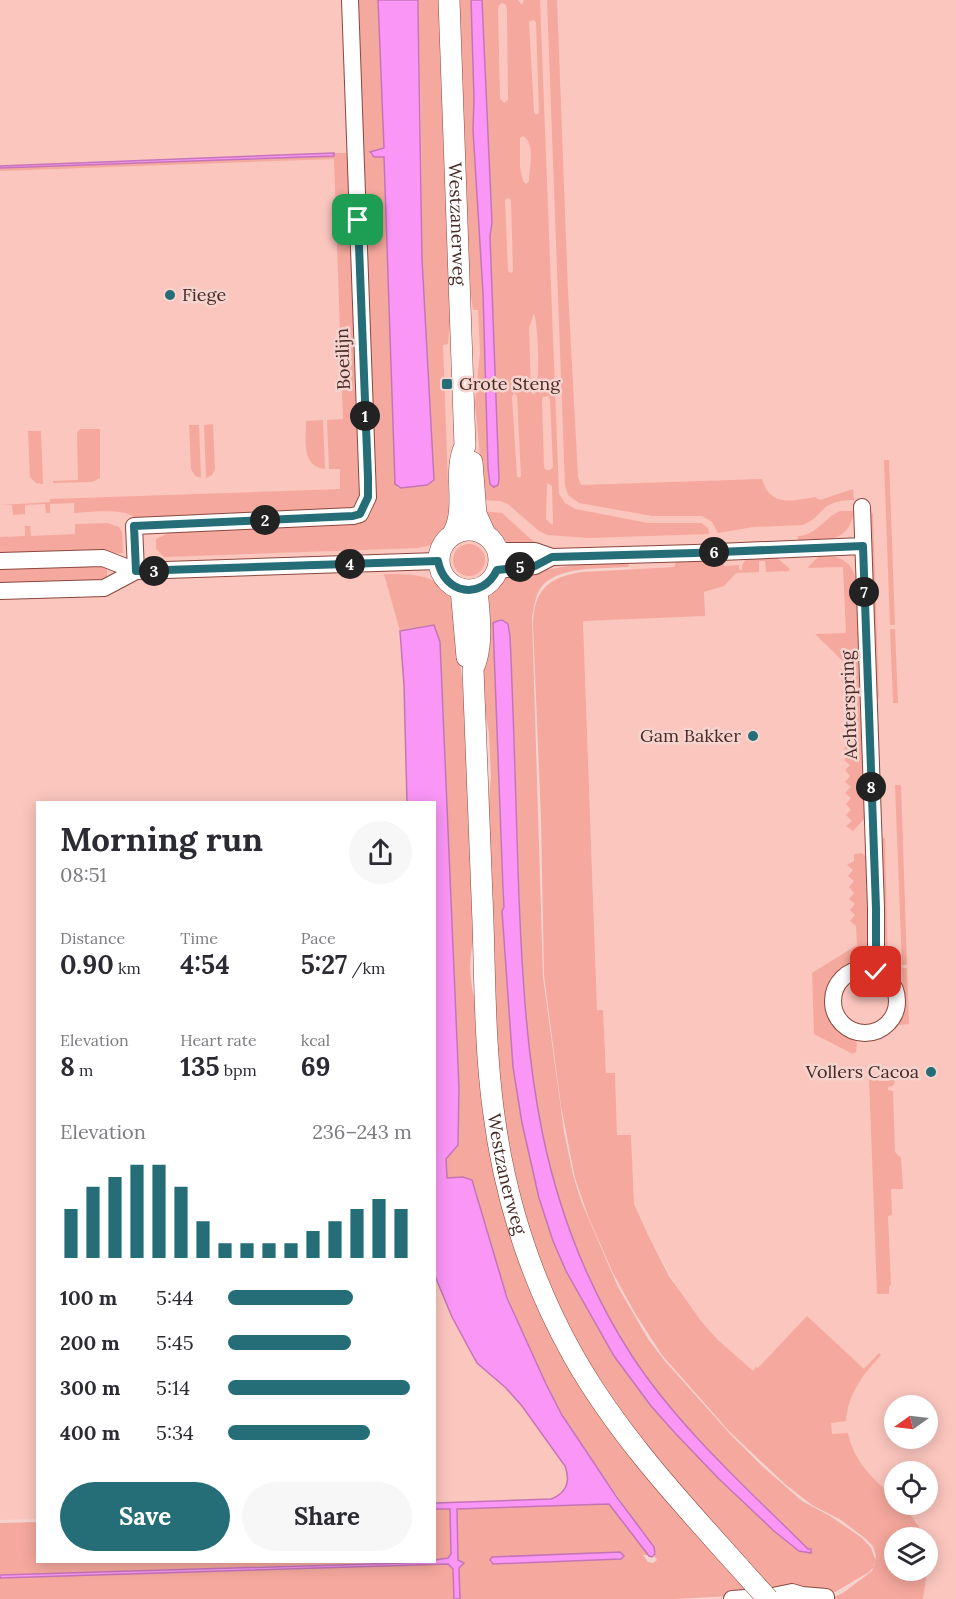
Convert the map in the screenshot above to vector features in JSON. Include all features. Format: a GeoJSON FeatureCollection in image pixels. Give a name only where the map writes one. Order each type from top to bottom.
{"type":"FeatureCollection","features":[{"type":"Feature","properties":{"kind":"main road","name":"Westzanerweg"},"geometry":{"type":"LineString","coordinates":[[449,0],[465,447],[471,458],[476,514],[493,552]]}},
{"type":"Feature","properties":{"kind":"main road","name":"Westzanerweg"},"geometry":{"type":"LineString","coordinates":[[453,534],[459,521],[460,457],[465,447]]}},
{"type":"Feature","properties":{"kind":"main road"},"geometry":{"type":"LineString","coordinates":[[467,529],[493,552],[489,582],[469,589],[454,586],[443,576],[438,561],[442,545],[453,534],[467,529]]}},
{"type":"Feature","properties":{"kind":"main road","name":"Westzanerweg"},"geometry":{"type":"LineString","coordinates":[[469,589],[467,656],[473,669],[490,1078],[498,1142],[516,1220],[548,1306],[573,1356],[595,1392],[649,1466],[768,1599]]}},
{"type":"Feature","properties":{"kind":"street","name":"Boeilijn"},"geometry":{"type":"LineString","coordinates":[[136,571],[134,526],[353,516],[360,514],[368,497],[350,0]]}},
{"type":"Feature","properties":{"kind":"street","name":"Achterspring"},"geometry":{"type":"LineString","coordinates":[[862,507],[876,908],[874,971]]}},
{"type":"Feature","properties":{"kind":"street"},"geometry":{"type":"LineString","coordinates":[[493,552],[535,566],[552,557],[863,546]]}},
{"type":"Feature","properties":{"kind":"street"},"geometry":{"type":"LineString","coordinates":[[0,561],[103,558],[136,571],[438,561]]}},
{"type":"Feature","properties":{"kind":"street"},"geometry":{"type":"LineString","coordinates":[[0,591],[104,588],[136,571]]}},
{"type":"Feature","properties":{"kind":"street"},"geometry":{"type":"LineString","coordinates":[[732,1599],[792,1592],[826,1597]]}},
{"type":"Feature","properties":{"kind":"shaded area"},"geometry":{"type":"Polygon","coordinates":[[[0,0],[956,0],[956,1599],[923,1599],[926,1581],[938,1581],[938,1527],[919,1527],[910,1515],[938,1515],[938,1461],[884,1461],[884,1488],[853,1461],[819,1448],[686,1303],[648,1235],[634,1204],[631,1136],[617,1136],[615,1073],[606,1073],[603,1011],[597,1010],[583,620],[704,616],[704,592],[724,586],[725,566],[677,561],[674,567],[632,569],[628,562],[585,563],[487,597],[400,631],[407,801],[36,801],[36,1519],[0,1520],[0,0]]]}},
{"type":"Feature","properties":{"kind":"shaded area"},"geometry":{"type":"Polygon","coordinates":[[[355,0],[378,0],[384,149],[369,152],[370,155],[384,156],[395,484],[401,488],[427,485],[432,456],[422,259],[418,0],[441,0],[452,299],[448,344],[443,345],[449,512],[447,530],[431,545],[418,548],[164,557],[156,549],[156,539],[175,530],[357,523],[368,518],[373,509],[375,501],[355,0]]]}},
{"type":"Feature","properties":{"kind":"shaded area"},"geometry":{"type":"Polygon","coordinates":[[[378,0],[418,0],[422,259],[434,480],[427,485],[401,488],[395,484],[384,157],[374,157],[370,152],[384,148],[378,0]]]}},
{"type":"Feature","properties":{"kind":"shaded area"},"geometry":{"type":"Polygon","coordinates":[[[456,0],[471,0],[473,130],[483,293],[490,484],[499,480],[490,236],[492,223],[482,0],[518,0],[522,5],[524,0],[540,0],[559,494],[565,503],[575,509],[648,523],[701,523],[708,528],[709,534],[589,538],[547,535],[539,531],[508,504],[484,500],[475,402],[480,353],[478,310],[473,310],[466,255],[456,0]],[[502,3],[499,5],[500,98],[504,103],[508,100],[506,5],[502,3]],[[533,20],[529,22],[536,115],[539,113],[536,22],[533,20]],[[523,136],[520,138],[520,167],[523,181],[526,184],[529,181],[531,150],[523,136]],[[508,198],[505,200],[508,271],[511,273],[513,271],[511,200],[508,198]],[[534,313],[529,328],[531,392],[534,395],[538,380],[538,342],[534,313]],[[514,393],[512,397],[517,477],[521,476],[517,396],[514,393]],[[548,396],[543,397],[544,467],[550,470],[553,467],[550,399],[548,396]],[[547,483],[546,519],[552,525],[552,486],[547,483]]]}},
{"type":"Feature","properties":{"kind":"shaded area"},"geometry":{"type":"Polygon","coordinates":[[[471,0],[482,0],[492,223],[490,236],[499,480],[498,485],[494,487],[490,484],[488,468],[483,293],[473,130],[471,0]]]}},
{"type":"Feature","properties":{"kind":"shaded area"},"geometry":{"type":"Polygon","coordinates":[[[547,0],[557,0],[568,291],[578,477],[581,485],[762,479],[770,494],[783,500],[815,497],[820,500],[853,489],[854,500],[834,503],[802,525],[753,527],[718,533],[712,522],[702,516],[652,516],[579,503],[568,495],[565,485],[547,0]]]}},
{"type":"Feature","properties":{"kind":"shaded area"},"geometry":{"type":"Polygon","coordinates":[[[334,153],[348,153],[359,495],[359,499],[352,508],[135,518],[116,512],[74,513],[74,503],[50,504],[50,513],[46,513],[45,504],[25,505],[25,514],[13,515],[12,505],[0,505],[50,502],[50,499],[340,489],[340,469],[329,469],[327,420],[343,419],[334,159],[0,171],[0,168],[334,156],[334,153]]]}},
{"type":"Feature","properties":{"kind":"shaded area"},"geometry":{"type":"Polygon","coordinates":[[[334,153],[334,156],[0,168],[0,166],[334,153]]]}},
{"type":"Feature","properties":{"kind":"shaded area"},"geometry":{"type":"Polygon","coordinates":[[[323,420],[325,469],[312,463],[306,451],[306,421],[323,420]]]}},
{"type":"Feature","properties":{"kind":"shaded area"},"geometry":{"type":"Polygon","coordinates":[[[213,424],[215,469],[212,475],[206,478],[204,425],[213,424]]]}},
{"type":"Feature","properties":{"kind":"shaded area"},"geometry":{"type":"Polygon","coordinates":[[[189,425],[199,425],[201,478],[195,476],[191,469],[189,425]]]}},
{"type":"Feature","properties":{"kind":"shaded area"},"geometry":{"type":"Polygon","coordinates":[[[80,429],[100,429],[100,478],[92,482],[53,483],[53,481],[78,480],[77,433],[80,429]]]}},
{"type":"Feature","properties":{"kind":"shaded area"},"geometry":{"type":"Polygon","coordinates":[[[28,431],[41,431],[43,484],[36,483],[30,477],[28,431]]]}},
{"type":"Feature","properties":{"kind":"shaded area"},"geometry":{"type":"Polygon","coordinates":[[[884,460],[889,460],[895,625],[890,625],[884,460]]]}},
{"type":"Feature","properties":{"kind":"shaded area"},"geometry":{"type":"Polygon","coordinates":[[[868,510],[873,514],[879,699],[875,696],[868,510]]]}},
{"type":"Feature","properties":{"kind":"shaded area"},"geometry":{"type":"Polygon","coordinates":[[[481,511],[502,513],[533,541],[547,547],[507,542],[494,532],[481,511]]]}},
{"type":"Feature","properties":{"kind":"shaded area"},"geometry":{"type":"Polygon","coordinates":[[[840,511],[854,511],[851,522],[841,535],[826,540],[798,541],[798,536],[810,533],[840,511]]]}},
{"type":"Feature","properties":{"kind":"shaded area"},"geometry":{"type":"Polygon","coordinates":[[[107,523],[119,527],[122,532],[123,553],[0,557],[0,537],[25,536],[25,526],[30,526],[31,536],[75,534],[75,524],[107,523]]]}},
{"type":"Feature","properties":{"kind":"shaded area"},"geometry":{"type":"Polygon","coordinates":[[[469,544],[481,548],[485,560],[481,572],[469,576],[457,572],[453,560],[457,548],[469,544]]]}},
{"type":"Feature","properties":{"kind":"shaded area"},"geometry":{"type":"Polygon","coordinates":[[[820,555],[833,556],[844,561],[852,569],[856,582],[865,818],[853,831],[846,826],[852,821],[846,815],[851,810],[846,804],[851,798],[845,793],[851,787],[845,782],[850,776],[845,770],[850,765],[844,760],[850,754],[844,748],[849,742],[844,737],[849,731],[843,725],[848,720],[843,714],[848,709],[843,703],[847,698],[842,692],[847,687],[841,681],[847,675],[841,670],[846,664],[815,634],[846,633],[843,567],[807,568],[820,555]]]}},
{"type":"Feature","properties":{"kind":"shaded area"},"geometry":{"type":"Polygon","coordinates":[[[776,557],[790,571],[766,572],[765,561],[759,561],[759,572],[736,573],[724,586],[704,592],[705,616],[583,621],[597,1010],[603,1010],[606,1073],[615,1073],[617,1135],[631,1135],[634,1204],[669,1276],[701,1321],[718,1340],[753,1371],[807,1316],[864,1369],[879,1353],[881,1355],[853,1393],[846,1421],[831,1423],[832,1434],[848,1433],[859,1461],[884,1488],[884,1515],[910,1515],[919,1527],[884,1527],[884,1581],[926,1581],[923,1599],[829,1599],[843,1593],[872,1571],[876,1556],[873,1546],[841,1520],[812,1505],[785,1484],[729,1431],[662,1355],[613,1273],[588,1216],[575,1178],[561,1106],[544,976],[541,819],[533,624],[536,602],[540,593],[552,581],[570,574],[674,567],[677,560],[719,559],[725,566],[739,565],[739,569],[742,570],[742,565],[747,558],[776,557]]]}},
{"type":"Feature","properties":{"kind":"shaded area"},"geometry":{"type":"Polygon","coordinates":[[[628,562],[629,567],[568,572],[547,581],[540,589],[532,617],[543,977],[564,1132],[573,1175],[581,1201],[618,1287],[648,1339],[664,1360],[762,1466],[802,1501],[830,1516],[862,1538],[871,1548],[875,1559],[874,1566],[869,1572],[829,1594],[793,1585],[785,1585],[775,1593],[748,1562],[748,1559],[745,1560],[661,1469],[597,1374],[582,1356],[566,1326],[521,1209],[497,1078],[487,818],[491,776],[489,733],[482,698],[487,597],[494,587],[506,577],[585,563],[628,562]],[[495,621],[493,623],[505,956],[513,1067],[522,1123],[537,1190],[553,1241],[614,1356],[651,1406],[718,1478],[774,1531],[793,1547],[808,1550],[703,1445],[664,1401],[646,1377],[605,1311],[575,1245],[553,1177],[538,1108],[528,1038],[522,967],[508,624],[495,621]]]}},
{"type":"Feature","properties":{"kind":"shaded area"},"geometry":{"type":"Polygon","coordinates":[[[0,565],[107,566],[107,580],[0,588],[0,565]]]}},
{"type":"Feature","properties":{"kind":"shaded area"},"geometry":{"type":"Polygon","coordinates":[[[384,574],[426,578],[448,591],[454,609],[467,723],[476,928],[470,959],[472,989],[478,1010],[530,1285],[751,1595],[675,1599],[460,1599],[459,1568],[464,1563],[458,1560],[457,1509],[610,1504],[648,1555],[643,1555],[648,1562],[653,1563],[657,1560],[654,1556],[656,1553],[571,1428],[546,1385],[512,1309],[463,1177],[447,1178],[446,1159],[459,1088],[440,642],[434,625],[400,631],[384,574]],[[620,1552],[492,1557],[490,1562],[493,1564],[623,1558],[620,1552]]]}},
{"type":"Feature","properties":{"kind":"shaded area"},"geometry":{"type":"Polygon","coordinates":[[[502,620],[508,624],[510,636],[519,898],[526,1020],[543,1135],[557,1191],[576,1246],[600,1301],[632,1356],[651,1383],[693,1433],[808,1549],[811,1549],[811,1553],[799,1551],[774,1531],[718,1478],[651,1406],[614,1356],[566,1271],[553,1241],[539,1198],[522,1123],[513,1067],[502,911],[504,907],[493,623],[502,620]]]}},
{"type":"Feature","properties":{"kind":"shaded area"},"geometry":{"type":"Polygon","coordinates":[[[434,625],[440,642],[459,1088],[458,1145],[446,1159],[447,1178],[463,1177],[472,1180],[507,1298],[546,1384],[562,1415],[616,1496],[654,1547],[655,1554],[652,1557],[649,1556],[609,1504],[457,1509],[458,1560],[464,1563],[459,1568],[460,1599],[454,1599],[453,1569],[448,1564],[0,1578],[0,1575],[436,1563],[436,1560],[448,1558],[451,1554],[450,1509],[436,1509],[436,1503],[551,1499],[560,1494],[566,1486],[565,1466],[522,1406],[506,1388],[477,1363],[452,1317],[436,1278],[436,801],[407,801],[400,631],[434,625]]]}},
{"type":"Feature","properties":{"kind":"shaded area"},"geometry":{"type":"Polygon","coordinates":[[[890,629],[895,629],[898,703],[893,703],[890,629]]]}},
{"type":"Feature","properties":{"kind":"shaded area"},"geometry":{"type":"Polygon","coordinates":[[[895,785],[901,785],[907,965],[902,965],[895,785]]]}},
{"type":"Feature","properties":{"kind":"shaded area"},"geometry":{"type":"Polygon","coordinates":[[[880,838],[885,838],[888,965],[884,948],[880,838]]]}},
{"type":"Feature","properties":{"kind":"shaded area"},"geometry":{"type":"Polygon","coordinates":[[[862,853],[866,857],[869,943],[861,959],[834,977],[826,999],[828,1015],[832,1022],[839,1031],[857,1043],[856,1053],[853,1054],[814,1034],[812,973],[857,945],[856,926],[850,921],[855,915],[850,910],[855,904],[849,899],[854,893],[849,887],[854,881],[848,876],[853,870],[847,865],[854,861],[854,854],[862,853]]]}},
{"type":"Feature","properties":{"kind":"shaded area"},"geometry":{"type":"Polygon","coordinates":[[[902,968],[907,968],[909,1024],[899,1025],[904,1005],[902,968]]]}},
{"type":"Feature","properties":{"kind":"shaded area"},"geometry":{"type":"Polygon","coordinates":[[[889,1075],[897,1075],[893,1086],[888,1087],[888,1090],[893,1091],[895,1152],[901,1158],[903,1189],[891,1189],[892,1215],[888,1216],[891,1285],[889,1294],[877,1294],[869,1076],[877,1076],[878,1081],[889,1081],[889,1075]]]}},
{"type":"Feature","properties":{"kind":"shaded area"},"geometry":{"type":"Polygon","coordinates":[[[436,1278],[452,1317],[477,1363],[506,1388],[522,1406],[563,1463],[576,1501],[436,1505],[436,1278]]]}},
{"type":"Feature","properties":{"kind":"shaded area"},"geometry":{"type":"Polygon","coordinates":[[[436,1509],[450,1509],[451,1554],[446,1559],[436,1560],[436,1509]]]}},
{"type":"Feature","properties":{"kind":"shaded area"},"geometry":{"type":"Polygon","coordinates":[[[36,1522],[36,1563],[370,1563],[0,1575],[0,1523],[36,1522]]]}},
{"type":"Feature","properties":{"kind":"shaded area"},"geometry":{"type":"Polygon","coordinates":[[[620,1552],[624,1556],[621,1559],[493,1564],[490,1560],[492,1557],[620,1552]]]}},
{"type":"Feature","properties":{"kind":"shaded area"},"geometry":{"type":"Polygon","coordinates":[[[449,1564],[453,1569],[454,1599],[0,1599],[0,1578],[449,1564]]]}},
{"type":"Feature","properties":{"kind":"place","name":"Fiege"},"geometry":{"type":"Point","coordinates":[170,295]}},
{"type":"Feature","properties":{"kind":"place","name":"Grote Steng"},"geometry":{"type":"Point","coordinates":[447,384]}},
{"type":"Feature","properties":{"kind":"place","name":"Gam Bakker"},"geometry":{"type":"Point","coordinates":[753,736]}},
{"type":"Feature","properties":{"kind":"place","name":"Vollers Cacoa"},"geometry":{"type":"Point","coordinates":[931,1072]}},
{"type":"Feature","properties":{"kind":"route"},"geometry":{"type":"LineString","coordinates":[[358,220],[368,478],[368,497],[360,514],[134,526],[136,571],[438,561],[443,576],[448,582],[461,589],[470,590],[484,586],[497,570],[535,566],[552,557],[863,546],[876,908],[874,971],[876,972]]}}]}
